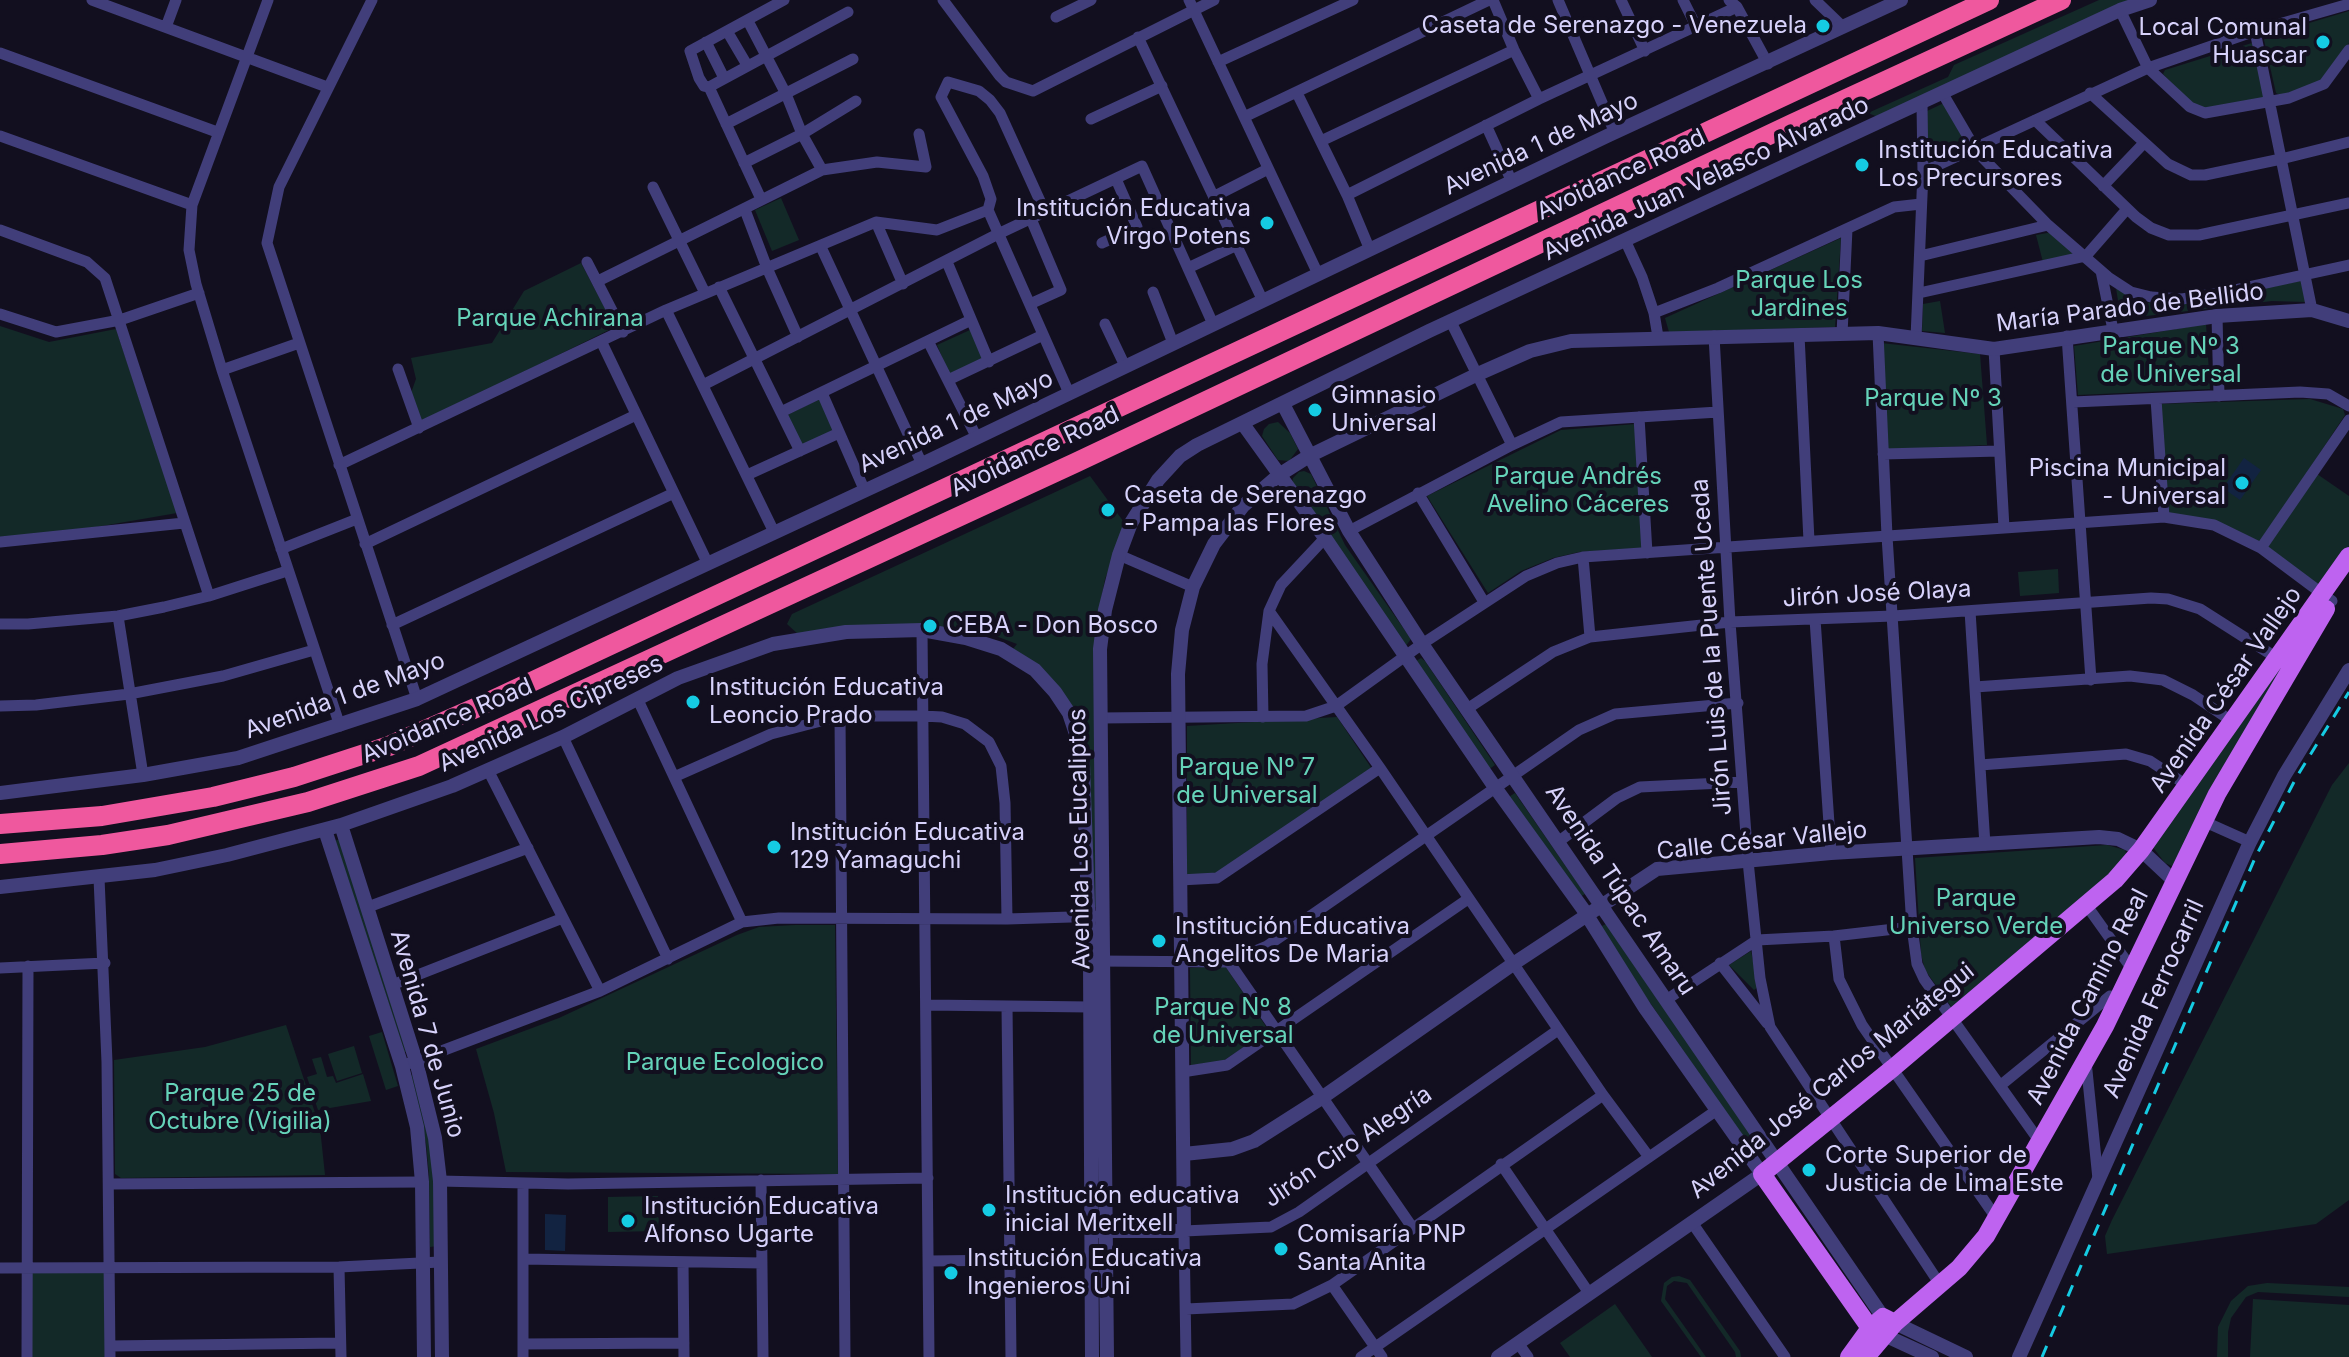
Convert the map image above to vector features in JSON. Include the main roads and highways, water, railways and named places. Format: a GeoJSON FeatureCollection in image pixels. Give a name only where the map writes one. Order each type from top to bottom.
{"type":"FeatureCollection","features":[{"type":"Feature","properties":{"kind":"highway","name":"Avoidance Road"},"geometry":{"type":"LineString","coordinates":[[0,824],[102,816],[213,797],[294,777],[389,746],[1989,0]]}},
{"type":"Feature","properties":{"kind":"highway","name":"Avoidance Road"},"geometry":{"type":"LineString","coordinates":[[0,854],[102,845],[168,835],[308,802],[419,766],[1075,463],[1706,164],[2061,0]]}},
{"type":"Feature","properties":{"kind":"main road","name":"Avenida César Vallejo"},"geometry":{"type":"LineString","coordinates":[[2141,850],[2233,722],[2283,663],[2327,597],[2349,556]]}},
{"type":"Feature","properties":{"kind":"main road","name":"Avenida César Vallejo"},"geometry":{"type":"LineString","coordinates":[[2327,597],[2349,577]]}},
{"type":"Feature","properties":{"kind":"main road","name":"Avenida César Vallejo"},"geometry":{"type":"LineString","coordinates":[[2173,880],[2283,663]]}},
{"type":"Feature","properties":{"kind":"main road","name":"Avenida José Carlos Mariátegui"},"geometry":{"type":"LineString","coordinates":[[1769,1169],[2087,906],[2141,850]]}},
{"type":"Feature","properties":{"kind":"main road","name":"Avenida Camino Real"},"geometry":{"type":"LineString","coordinates":[[1856,1356],[1883,1326],[1941,1286],[1974,1252],[1997,1219],[2119,997],[2173,880]]}},
{"type":"Feature","properties":{"kind":"main road","name":"Avenida Túpac Amaru"},"geometry":{"type":"LineString","coordinates":[[1769,1169],[1883,1326]]}},
{"type":"Feature","properties":{"kind":"water"},"geometry":{"type":"Polygon","coordinates":[[[2244,458],[2261,470],[2240,500],[2223,488],[2244,458]]]}},
{"type":"Feature","properties":{"kind":"water"},"geometry":{"type":"Polygon","coordinates":[[[545,1214],[566,1215],[565,1251],[545,1250],[545,1214]]]}},
{"type":"Feature","properties":{"kind":"railway"},"geometry":{"type":"LineString","coordinates":[[2042,1357],[2255,858],[2296,778],[2349,692]]}},
{"type":"Feature","properties":{"kind":"place","name":"Caseta de Serenazgo - Venezuela"},"geometry":{"type":"Point","coordinates":[1823,26]}},
{"type":"Feature","properties":{"kind":"place","name":"Local Comunal Huascar"},"geometry":{"type":"Point","coordinates":[2323,42]}},
{"type":"Feature","properties":{"kind":"place","name":"Institución Educativa Los Precursores"},"geometry":{"type":"Point","coordinates":[1862,165]}},
{"type":"Feature","properties":{"kind":"place","name":"Institución Educativa Virgo Potens"},"geometry":{"type":"Point","coordinates":[1267,223]}},
{"type":"Feature","properties":{"kind":"place","name":"Gimnasio Universal"},"geometry":{"type":"Point","coordinates":[1315,410]}},
{"type":"Feature","properties":{"kind":"place","name":"Piscina Municipal - Universal"},"geometry":{"type":"Point","coordinates":[2242,483]}},
{"type":"Feature","properties":{"kind":"place","name":"Caseta de Serenazgo - Pampa las Flores"},"geometry":{"type":"Point","coordinates":[1108,510]}},
{"type":"Feature","properties":{"kind":"place","name":"CEBA - Don Bosco"},"geometry":{"type":"Point","coordinates":[930,626]}},
{"type":"Feature","properties":{"kind":"place","name":"Institución Educativa Leoncio Prado"},"geometry":{"type":"Point","coordinates":[693,702]}},
{"type":"Feature","properties":{"kind":"place","name":"Institución Educativa 129 Yamaguchi"},"geometry":{"type":"Point","coordinates":[774,847]}},
{"type":"Feature","properties":{"kind":"place","name":"Institución Educativa Angelitos De Maria"},"geometry":{"type":"Point","coordinates":[1159,941]}},
{"type":"Feature","properties":{"kind":"place","name":"Corte Superior de Justicia de Lima Este"},"geometry":{"type":"Point","coordinates":[1809,1170]}},
{"type":"Feature","properties":{"kind":"place","name":"Institución educativa inicial Meritxell"},"geometry":{"type":"Point","coordinates":[989,1210]}},
{"type":"Feature","properties":{"kind":"place","name":"Institución Educativa Alfonso Ugarte"},"geometry":{"type":"Point","coordinates":[628,1221]}},
{"type":"Feature","properties":{"kind":"place","name":"Comisaría PNP Santa Anita"},"geometry":{"type":"Point","coordinates":[1281,1249]}},
{"type":"Feature","properties":{"kind":"place","name":"Institución Educativa Ingenieros Uni"},"geometry":{"type":"Point","coordinates":[951,1273]}},
{"type":"Feature","properties":{"kind":"park label","name":"Parque Los Jardines"},"geometry":{"type":"Point","coordinates":[1799,295]}},
{"type":"Feature","properties":{"kind":"park label","name":"Parque Achirana"},"geometry":{"type":"Point","coordinates":[550,319]}},
{"type":"Feature","properties":{"kind":"park label","name":"Parque Nº 3 de Universal"},"geometry":{"type":"Point","coordinates":[2171,361]}},
{"type":"Feature","properties":{"kind":"park label","name":"Parque Nº 3"},"geometry":{"type":"Point","coordinates":[1933,399]}},
{"type":"Feature","properties":{"kind":"park label","name":"Parque Andrés Avelino Cáceres"},"geometry":{"type":"Point","coordinates":[1578,491]}},
{"type":"Feature","properties":{"kind":"park label","name":"Parque Nº 7 de Universal"},"geometry":{"type":"Point","coordinates":[1247,782]}},
{"type":"Feature","properties":{"kind":"park label","name":"Parque Universo Verde"},"geometry":{"type":"Point","coordinates":[1976,913]}},
{"type":"Feature","properties":{"kind":"park label","name":"Parque Nº 8 de Universal"},"geometry":{"type":"Point","coordinates":[1223,1022]}},
{"type":"Feature","properties":{"kind":"park label","name":"Parque Ecologico"},"geometry":{"type":"Point","coordinates":[725,1063]}},
{"type":"Feature","properties":{"kind":"park label","name":"Parque 25 de Octubre (Vigilia)"},"geometry":{"type":"Point","coordinates":[240,1108]}}]}
